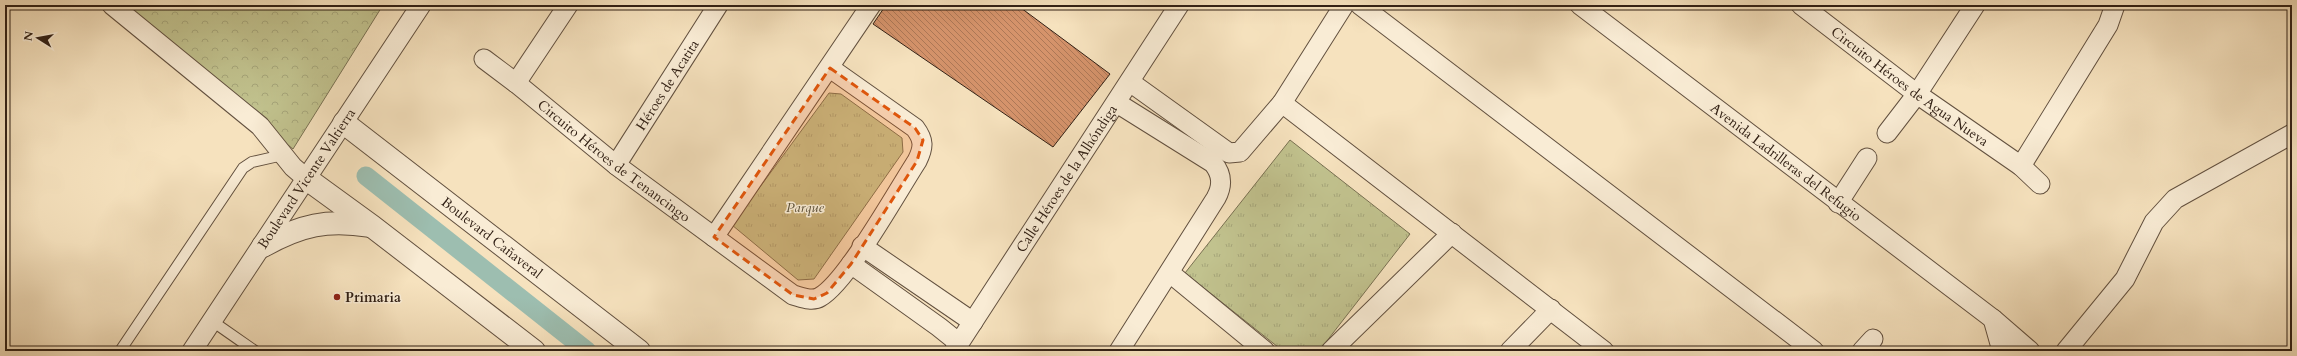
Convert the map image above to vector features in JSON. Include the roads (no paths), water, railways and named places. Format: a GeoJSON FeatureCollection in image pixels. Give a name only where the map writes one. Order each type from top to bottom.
{"type":"FeatureCollection","features":[{"type":"Feature","properties":{"kind":"street"},"geometry":{"type":"LineString","coordinates":[[112,5],[260,126],[283,155],[307,179],[373,227],[534,351]]}},
{"type":"Feature","properties":{"kind":"street","name":"Boulevard Vicente Valtierra"},"geometry":{"type":"LineString","coordinates":[[192,351],[263,246],[421,5]]}},
{"type":"Feature","properties":{"kind":"street"},"geometry":{"type":"LineString","coordinates":[[516,83],[568,5]]}},
{"type":"Feature","properties":{"kind":"street","name":"Héroes de Acatita"},"geometry":{"type":"LineString","coordinates":[[616,165],[718,5]]}},
{"type":"Feature","properties":{"kind":"street"},"geometry":{"type":"LineString","coordinates":[[714,237],[830,68],[871,5]]}},
{"type":"Feature","properties":{"kind":"street","name":"Calle Héroes de la Alhóndiga"},"geometry":{"type":"LineString","coordinates":[[956,347],[1117,103],[1179,5]]}},
{"type":"Feature","properties":{"kind":"street"},"geometry":{"type":"LineString","coordinates":[[1130,82],[1229,152],[1234,153],[1243,150],[1282,103],[1344,5]]}},
{"type":"Feature","properties":{"kind":"street"},"geometry":{"type":"LineString","coordinates":[[1360,5],[1814,351]]}},
{"type":"Feature","properties":{"kind":"street","name":"Avenida Ladrilleras del Refugio"},"geometry":{"type":"LineString","coordinates":[[1580,5],[1838,203],[1993,319],[2030,351]]}},
{"type":"Feature","properties":{"kind":"street","name":"Circuito Héroes de Agua Nueva"},"geometry":{"type":"LineString","coordinates":[[1801,5],[1917,94],[2021,166],[2040,184]]}},
{"type":"Feature","properties":{"kind":"street"},"geometry":{"type":"LineString","coordinates":[[1887,133],[1917,94],[1975,5]]}},
{"type":"Feature","properties":{"kind":"street"},"geometry":{"type":"LineString","coordinates":[[2021,166],[2108,25],[2115,5]]}},
{"type":"Feature","properties":{"kind":"street","name":"Circuito Héroes de Tenancingo"},"geometry":{"type":"LineString","coordinates":[[484,59],[516,83],[616,165],[793,295],[804,298],[819,298],[827,293],[851,264],[922,151],[923,140],[915,128],[830,68]]}},
{"type":"Feature","properties":{"kind":"street"},"geometry":{"type":"LineString","coordinates":[[1117,103],[1213,162],[1220,174],[1221,182],[1218,195],[1170,273],[1119,351]]}},
{"type":"Feature","properties":{"kind":"street"},"geometry":{"type":"LineString","coordinates":[[1282,103],[1452,232],[1604,351]]}},
{"type":"Feature","properties":{"kind":"street","name":"Boulevard Cañaveral"},"geometry":{"type":"LineString","coordinates":[[344,123],[639,351]]}},
{"type":"Feature","properties":{"kind":"street"},"geometry":{"type":"LineString","coordinates":[[2066,351],[2125,279],[2154,222],[2175,199],[2292,134]]}},
{"type":"Feature","properties":{"kind":"street"},"geometry":{"type":"LineString","coordinates":[[1838,203],[1867,158]]}},
{"type":"Feature","properties":{"kind":"street"},"geometry":{"type":"LineString","coordinates":[[263,246],[288,232],[316,224],[344,222],[373,227]]}},
{"type":"Feature","properties":{"kind":"street"},"geometry":{"type":"LineString","coordinates":[[1331,351],[1452,232]]}},
{"type":"Feature","properties":{"kind":"street"},"geometry":{"type":"LineString","coordinates":[[862,246],[973,322]]}},
{"type":"Feature","properties":{"kind":"street"},"geometry":{"type":"LineString","coordinates":[[851,264],[939,327],[956,347]]}},
{"type":"Feature","properties":{"kind":"street"},"geometry":{"type":"LineString","coordinates":[[1170,273],[1265,351]]}},
{"type":"Feature","properties":{"kind":"street"},"geometry":{"type":"LineString","coordinates":[[1510,351],[1551,309]]}},
{"type":"Feature","properties":{"kind":"street"},"geometry":{"type":"LineString","coordinates":[[1993,319],[2002,351]]}},
{"type":"Feature","properties":{"kind":"lane"},"geometry":{"type":"LineString","coordinates":[[120,351],[243,168],[252,162],[283,155]]}},
{"type":"Feature","properties":{"kind":"lane"},"geometry":{"type":"LineString","coordinates":[[212,321],[256,351]]}},
{"type":"Feature","properties":{"kind":"waterway"},"geometry":{"type":"LineString","coordinates":[[366,176],[587,351]]}},
{"type":"Feature","properties":{"kind":"place","name":"Primaria"},"geometry":{"type":"Point","coordinates":[337,297]}},
{"type":"Feature","properties":{"kind":"park label","name":"Parque"},"geometry":{"type":"Point","coordinates":[805,207]}}]}
